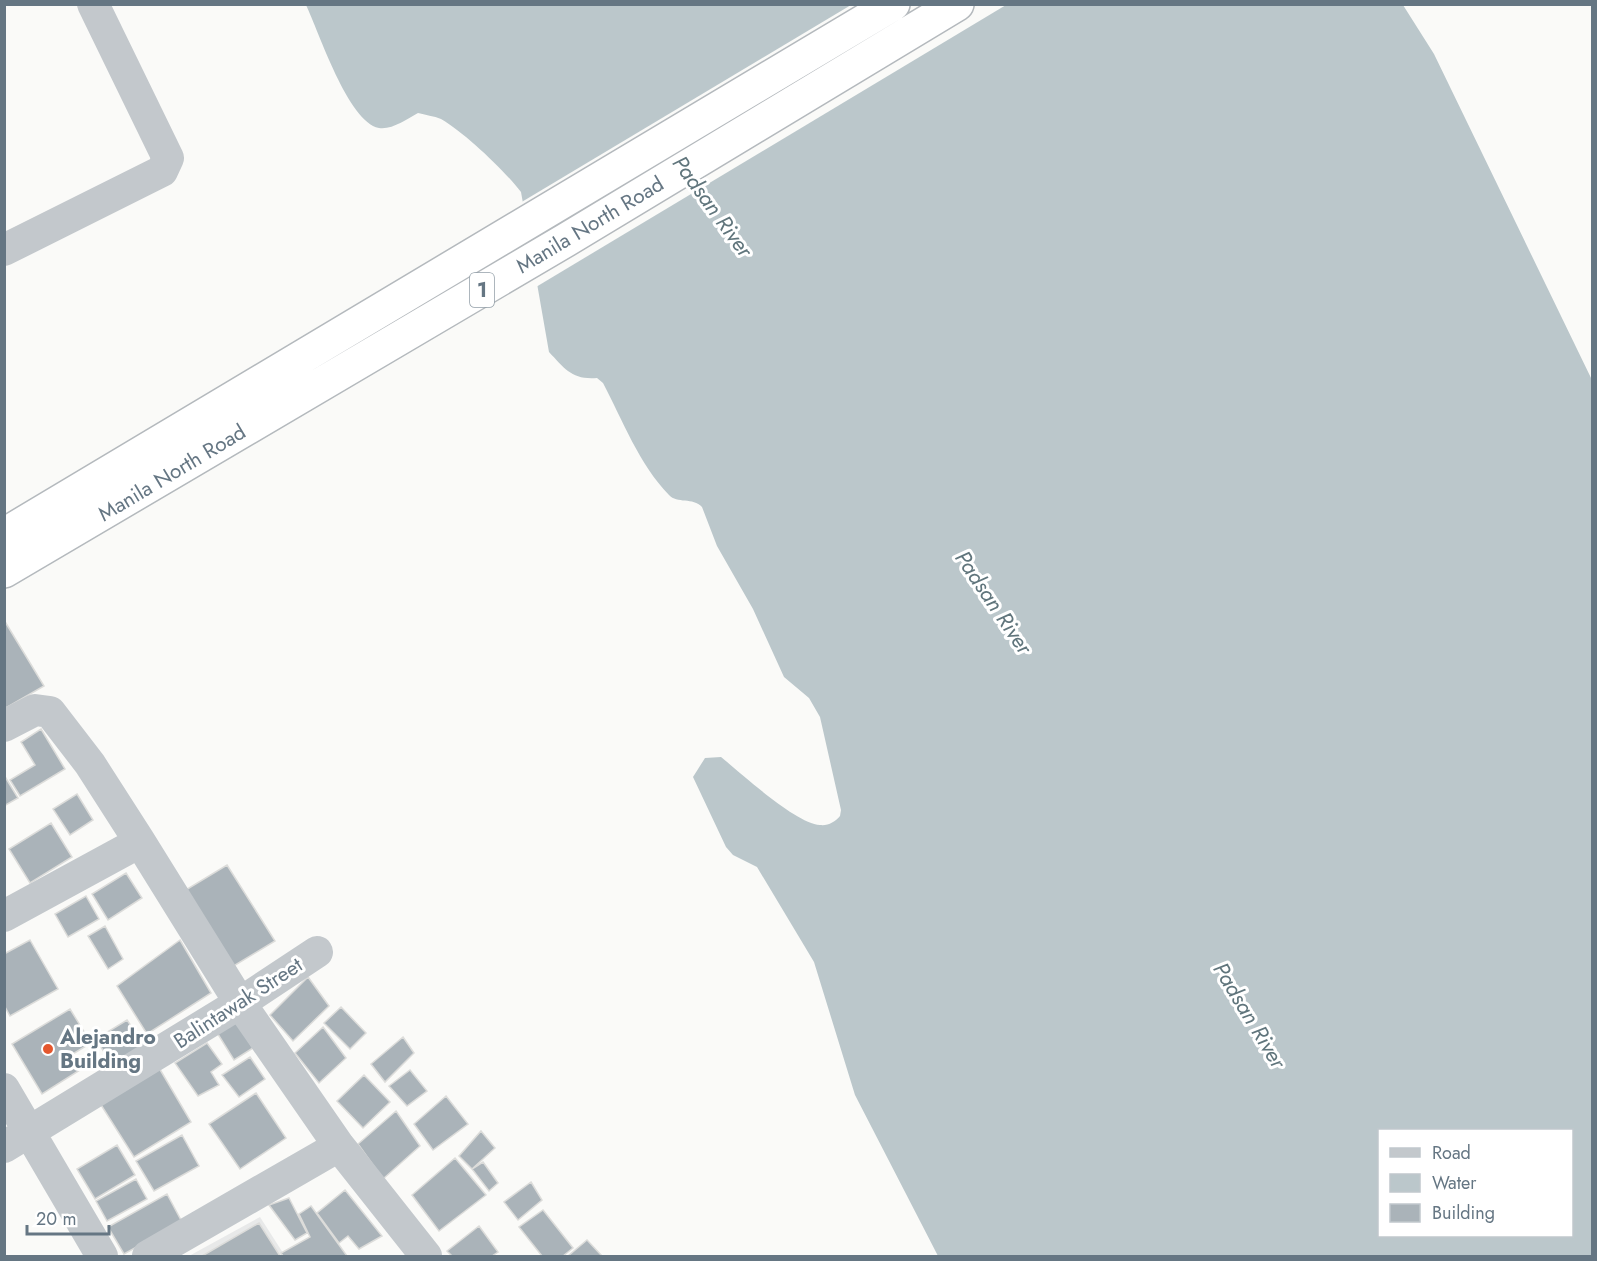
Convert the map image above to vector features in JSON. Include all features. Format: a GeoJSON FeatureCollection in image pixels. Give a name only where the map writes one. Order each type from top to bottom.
{"type":"FeatureCollection","features":[{"type":"Feature","properties":{"kind":"highway","name":"Manila North Road"},"geometry":{"type":"LineString","coordinates":[[4,535],[893,4]]}},
{"type":"Feature","properties":{"kind":"highway","name":"Manila North Road"},"geometry":{"type":"LineString","coordinates":[[4,571],[566,240],[957,4]]}},
{"type":"Feature","properties":{"kind":"street"},"geometry":{"type":"LineString","coordinates":[[4,250],[162,171],[168,158],[93,4]]}},
{"type":"Feature","properties":{"kind":"street"},"geometry":{"type":"LineString","coordinates":[[4,726],[35,710],[50,712],[90,764],[240,1003],[339,1146],[426,1257]]}},
{"type":"Feature","properties":{"kind":"street"},"geometry":{"type":"LineString","coordinates":[[4,916],[140,842]]}},
{"type":"Feature","properties":{"kind":"street","name":"Balintawak Street"},"geometry":{"type":"LineString","coordinates":[[17,1140],[240,1003],[317,952]]}},
{"type":"Feature","properties":{"kind":"street"},"geometry":{"type":"LineString","coordinates":[[4,1089],[17,1140],[102,1257]]}},
{"type":"Feature","properties":{"kind":"street"},"geometry":{"type":"LineString","coordinates":[[148,1257],[339,1146]]}},
{"type":"Feature","properties":{"kind":"shaded area"},"geometry":{"type":"Polygon","coordinates":[[[260,1217],[285,1256],[189,1256],[260,1217]]]}},
{"type":"Feature","properties":{"kind":"water","name":"Padsan River"},"geometry":{"type":"Polygon","coordinates":[[[306,5],[1403,5],[1434,54],[1592,380],[1592,1256],[938,1256],[855,1095],[814,962],[757,867],[733,855],[726,847],[693,777],[705,758],[721,757],[769,797],[797,816],[820,825],[831,823],[840,816],[841,810],[820,717],[809,698],[784,677],[753,609],[717,546],[702,507],[694,502],[672,498],[658,483],[632,442],[603,383],[597,378],[575,375],[549,352],[521,192],[484,152],[441,119],[418,113],[399,124],[384,128],[367,122],[346,94],[306,5]]]}},
{"type":"Feature","properties":{"kind":"pier"},"geometry":{"type":"Polygon","coordinates":[[[851,5],[1006,5],[536,287],[520,203],[851,5]]]}},
{"type":"Feature","properties":{"kind":"building"},"geometry":{"type":"Polygon","coordinates":[[[4,620],[44,686],[4,709],[4,620]]]}},
{"type":"Feature","properties":{"kind":"building"},"geometry":{"type":"Polygon","coordinates":[[[41,729],[65,769],[20,796],[10,780],[35,765],[21,742],[41,729]]]}},
{"type":"Feature","properties":{"kind":"building"},"geometry":{"type":"Polygon","coordinates":[[[4,775],[18,798],[4,806],[4,775]]]}},
{"type":"Feature","properties":{"kind":"building"},"geometry":{"type":"Polygon","coordinates":[[[77,794],[93,820],[70,835],[53,809],[77,794]]]}},
{"type":"Feature","properties":{"kind":"building"},"geometry":{"type":"Polygon","coordinates":[[[51,823],[72,857],[30,883],[9,849],[51,823]]]}},
{"type":"Feature","properties":{"kind":"building"},"geometry":{"type":"Polygon","coordinates":[[[227,865],[275,941],[232,967],[184,891],[227,865]]]}},
{"type":"Feature","properties":{"kind":"building"},"geometry":{"type":"Polygon","coordinates":[[[126,873],[142,898],[108,920],[92,894],[126,873]]]}},
{"type":"Feature","properties":{"kind":"building"},"geometry":{"type":"Polygon","coordinates":[[[86,896],[99,919],[68,937],[55,914],[86,896]]]}},
{"type":"Feature","properties":{"kind":"building"},"geometry":{"type":"Polygon","coordinates":[[[105,926],[123,959],[108,969],[88,936],[105,926]]]}},
{"type":"Feature","properties":{"kind":"building"},"geometry":{"type":"Polygon","coordinates":[[[30,940],[58,989],[10,1016],[4,1005],[4,954],[30,940]]]}},
{"type":"Feature","properties":{"kind":"building"},"geometry":{"type":"Polygon","coordinates":[[[180,940],[211,993],[147,1034],[117,986],[180,940]]]}},
{"type":"Feature","properties":{"kind":"building"},"geometry":{"type":"Polygon","coordinates":[[[308,977],[329,1006],[293,1041],[270,1015],[308,977]]]}},
{"type":"Feature","properties":{"kind":"building"},"geometry":{"type":"Polygon","coordinates":[[[341,1007],[366,1033],[350,1049],[324,1023],[341,1007]]]}},
{"type":"Feature","properties":{"kind":"building","name":"Alejandro Building"},"geometry":{"type":"Polygon","coordinates":[[[70,1009],[91,1043],[71,1055],[80,1070],[42,1094],[12,1044],[70,1009]]]}},
{"type":"Feature","properties":{"kind":"building"},"geometry":{"type":"Polygon","coordinates":[[[235,1019],[253,1048],[234,1060],[216,1031],[235,1019]]]}},
{"type":"Feature","properties":{"kind":"building"},"geometry":{"type":"Polygon","coordinates":[[[127,1020],[144,1045],[112,1065],[96,1039],[127,1020]]]}},
{"type":"Feature","properties":{"kind":"building"},"geometry":{"type":"Polygon","coordinates":[[[323,1027],[346,1058],[319,1083],[295,1053],[323,1027]]]}},
{"type":"Feature","properties":{"kind":"building"},"geometry":{"type":"Polygon","coordinates":[[[403,1037],[414,1053],[385,1082],[371,1064],[403,1037]]]}},
{"type":"Feature","properties":{"kind":"building"},"geometry":{"type":"Polygon","coordinates":[[[207,1043],[222,1064],[211,1072],[219,1085],[198,1096],[175,1063],[207,1043]]]}},
{"type":"Feature","properties":{"kind":"building"},"geometry":{"type":"Polygon","coordinates":[[[250,1057],[265,1079],[239,1097],[222,1075],[250,1057]]]}},
{"type":"Feature","properties":{"kind":"building"},"geometry":{"type":"Polygon","coordinates":[[[155,1061],[191,1122],[134,1157],[96,1097],[155,1061]]]}},
{"type":"Feature","properties":{"kind":"building"},"geometry":{"type":"Polygon","coordinates":[[[410,1070],[427,1091],[407,1106],[389,1086],[410,1070]]]}},
{"type":"Feature","properties":{"kind":"building"},"geometry":{"type":"Polygon","coordinates":[[[364,1075],[390,1102],[363,1128],[337,1101],[364,1075]]]}},
{"type":"Feature","properties":{"kind":"building"},"geometry":{"type":"Polygon","coordinates":[[[256,1093],[286,1138],[240,1169],[209,1124],[256,1093]]]}},
{"type":"Feature","properties":{"kind":"building"},"geometry":{"type":"Polygon","coordinates":[[[446,1096],[468,1124],[433,1150],[414,1124],[446,1096]]]}},
{"type":"Feature","properties":{"kind":"building"},"geometry":{"type":"Polygon","coordinates":[[[396,1111],[420,1146],[383,1179],[358,1144],[396,1111]]]}},
{"type":"Feature","properties":{"kind":"building"},"geometry":{"type":"Polygon","coordinates":[[[481,1131],[495,1148],[472,1169],[459,1156],[481,1131]]]}},
{"type":"Feature","properties":{"kind":"building"},"geometry":{"type":"Polygon","coordinates":[[[182,1135],[199,1166],[154,1191],[136,1161],[182,1135]]]}},
{"type":"Feature","properties":{"kind":"building"},"geometry":{"type":"Polygon","coordinates":[[[117,1145],[135,1175],[95,1199],[77,1169],[117,1145]]]}},
{"type":"Feature","properties":{"kind":"building"},"geometry":{"type":"Polygon","coordinates":[[[455,1158],[486,1195],[439,1231],[412,1195],[455,1158]]]}},
{"type":"Feature","properties":{"kind":"building"},"geometry":{"type":"Polygon","coordinates":[[[483,1162],[498,1183],[489,1191],[472,1169],[483,1162]]]}},
{"type":"Feature","properties":{"kind":"building"},"geometry":{"type":"Polygon","coordinates":[[[136,1179],[147,1199],[107,1221],[96,1201],[136,1179]]]}},
{"type":"Feature","properties":{"kind":"building"},"geometry":{"type":"Polygon","coordinates":[[[531,1182],[542,1200],[518,1220],[504,1202],[531,1182]]]}},
{"type":"Feature","properties":{"kind":"building"},"geometry":{"type":"Polygon","coordinates":[[[345,1190],[382,1236],[359,1249],[348,1236],[339,1243],[317,1213],[345,1190]]]}},
{"type":"Feature","properties":{"kind":"building"},"geometry":{"type":"Polygon","coordinates":[[[167,1194],[182,1222],[124,1254],[108,1227],[167,1194]]]}},
{"type":"Feature","properties":{"kind":"building"},"geometry":{"type":"Polygon","coordinates":[[[289,1198],[307,1233],[295,1240],[269,1205],[289,1198]]]}},
{"type":"Feature","properties":{"kind":"building"},"geometry":{"type":"Polygon","coordinates":[[[311,1206],[347,1256],[283,1256],[281,1253],[310,1237],[299,1214],[311,1206]]]}},
{"type":"Feature","properties":{"kind":"building"},"geometry":{"type":"Polygon","coordinates":[[[543,1210],[573,1248],[563,1256],[542,1256],[519,1227],[543,1210]]]}},
{"type":"Feature","properties":{"kind":"building"},"geometry":{"type":"Polygon","coordinates":[[[259,1223],[280,1256],[202,1256],[259,1223]]]}},
{"type":"Feature","properties":{"kind":"building"},"geometry":{"type":"Polygon","coordinates":[[[479,1226],[498,1252],[492,1256],[452,1256],[447,1251],[479,1226]]]}},
{"type":"Feature","properties":{"kind":"building"},"geometry":{"type":"Polygon","coordinates":[[[587,1240],[602,1256],[568,1256],[587,1240]]]}},
{"type":"Feature","properties":{"kind":"place","name":"Alejandro Building"},"geometry":{"type":"Point","coordinates":[48,1049]}}]}
